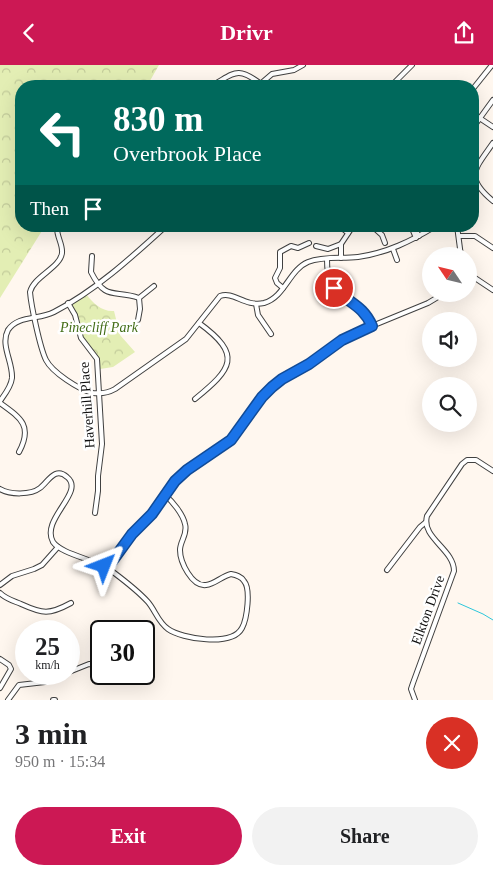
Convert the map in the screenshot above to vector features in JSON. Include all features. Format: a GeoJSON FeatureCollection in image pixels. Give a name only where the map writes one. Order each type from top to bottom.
{"type":"FeatureCollection","features":[{"type":"Feature","properties":{"kind":"street"},"geometry":{"type":"LineString","coordinates":[[265,80],[272,74],[294,70],[303,65]]}},
{"type":"Feature","properties":{"kind":"street"},"geometry":{"type":"LineString","coordinates":[[397,80],[412,65]]}},
{"type":"Feature","properties":{"kind":"street"},"geometry":{"type":"LineString","coordinates":[[479,82],[492,65]]}},
{"type":"Feature","properties":{"kind":"street"},"geometry":{"type":"LineString","coordinates":[[220,80],[237,71],[247,73],[255,80]]}},
{"type":"Feature","properties":{"kind":"street"},"geometry":{"type":"LineString","coordinates":[[493,100],[480,118],[493,127]]}},
{"type":"Feature","properties":{"kind":"street"},"geometry":{"type":"LineString","coordinates":[[479,163],[493,143]]}},
{"type":"Feature","properties":{"kind":"street"},"geometry":{"type":"LineString","coordinates":[[479,188],[493,201]]}},
{"type":"Feature","properties":{"kind":"street"},"geometry":{"type":"LineString","coordinates":[[57,232],[62,254],[32,286],[30,295],[44,356],[51,367],[59,374],[85,390],[100,393],[115,389],[182,342],[217,299],[223,295],[231,295],[243,302],[256,304],[271,300],[304,264],[316,260],[370,255],[393,249],[426,232]]}},
{"type":"Feature","properties":{"kind":"street"},"geometry":{"type":"LineString","coordinates":[[19,452],[24,439],[24,425],[19,417],[0,402],[8,389],[12,375],[2,348],[11,326],[19,321],[54,312],[98,283],[132,257],[159,232]]}},
{"type":"Feature","properties":{"kind":"street"},"geometry":{"type":"LineString","coordinates":[[379,232],[385,243]]}},
{"type":"Feature","properties":{"kind":"street"},"geometry":{"type":"LineString","coordinates":[[415,232],[418,237]]}},
{"type":"Feature","properties":{"kind":"street"},"geometry":{"type":"LineString","coordinates":[[459,232],[460,247]]}},
{"type":"Feature","properties":{"kind":"street"},"geometry":{"type":"LineString","coordinates":[[341,258],[341,244],[348,233]]}},
{"type":"Feature","properties":{"kind":"street"},"geometry":{"type":"LineString","coordinates":[[459,236],[475,236],[493,248]]}},
{"type":"Feature","properties":{"kind":"street"},"geometry":{"type":"LineString","coordinates":[[283,288],[277,283],[275,278],[280,267],[280,252],[291,246],[298,248],[309,243]]}},
{"type":"Feature","properties":{"kind":"street"},"geometry":{"type":"LineString","coordinates":[[316,246],[328,249],[341,244]]}},
{"type":"Feature","properties":{"kind":"street"},"geometry":{"type":"LineString","coordinates":[[393,249],[397,260]]}},
{"type":"Feature","properties":{"kind":"street"},"geometry":{"type":"LineString","coordinates":[[92,256],[91,272],[106,291],[111,294],[126,293],[139,298]]}},
{"type":"Feature","properties":{"kind":"street"},"geometry":{"type":"LineString","coordinates":[[326,259],[328,276],[334,288],[340,295],[362,310],[368,316],[372,326]]}},
{"type":"Feature","properties":{"kind":"street"},"geometry":{"type":"LineString","coordinates":[[478,280],[493,290]]}},
{"type":"Feature","properties":{"kind":"street"},"geometry":{"type":"LineString","coordinates":[[139,298],[154,286]]}},
{"type":"Feature","properties":{"kind":"street"},"geometry":{"type":"LineString","coordinates":[[138,320],[139,298]]}},
{"type":"Feature","properties":{"kind":"street","name":"Haverhill Place"},"geometry":{"type":"LineString","coordinates":[[68,303],[75,315],[81,338],[97,359],[102,444],[95,513]]}},
{"type":"Feature","properties":{"kind":"street"},"geometry":{"type":"LineString","coordinates":[[108,567],[132,534],[152,514],[172,484],[184,473],[231,440],[262,397],[272,387],[282,379],[309,364],[342,340],[428,303]]}},
{"type":"Feature","properties":{"kind":"street"},"geometry":{"type":"LineString","coordinates":[[256,304],[258,315],[271,334]]}},
{"type":"Feature","properties":{"kind":"street"},"geometry":{"type":"LineString","coordinates":[[195,399],[214,383],[227,366],[228,361],[228,352],[224,346],[199,323]]}},
{"type":"Feature","properties":{"kind":"street"},"geometry":{"type":"LineString","coordinates":[[388,570],[420,527],[426,522],[428,513],[462,464],[470,459],[476,460],[493,471]]}},
{"type":"Feature","properties":{"kind":"street"},"geometry":{"type":"LineString","coordinates":[[486,466],[493,467]]}},
{"type":"Feature","properties":{"kind":"street"},"geometry":{"type":"LineString","coordinates":[[0,489],[8,493],[34,492],[40,489],[53,475],[60,474],[68,477],[72,483],[72,491],[61,507],[51,529],[52,539],[58,547],[108,567],[147,601],[159,620],[170,630],[186,637],[229,639],[238,634],[243,625],[248,593],[246,583],[240,577],[231,574],[207,585],[201,585],[194,581],[180,554],[185,522],[164,495]]}},
{"type":"Feature","properties":{"kind":"street","name":"Elkton Drive"},"geometry":{"type":"LineString","coordinates":[[415,700],[411,689],[452,578],[454,567],[451,558],[429,532],[426,522]]}},
{"type":"Feature","properties":{"kind":"street"},"geometry":{"type":"LineString","coordinates":[[0,585],[14,574],[42,565],[58,547]]}},
{"type":"Feature","properties":{"kind":"street"},"geometry":{"type":"LineString","coordinates":[[0,593],[6,598],[41,612],[50,612],[70,603]]}},
{"type":"Feature","properties":{"kind":"street"},"geometry":{"type":"LineString","coordinates":[[0,659],[9,665],[11,669],[0,688]]}},
{"type":"Feature","properties":{"kind":"street"},"geometry":{"type":"LineString","coordinates":[[8,700],[19,685]]}},
{"type":"Feature","properties":{"kind":"green space"},"geometry":{"type":"Polygon","coordinates":[[[0,65],[159,65],[150,80],[15,80],[15,232],[41,232],[0,298],[0,65]]]}},
{"type":"Feature","properties":{"kind":"green space","name":"Pinecliff Park"},"geometry":{"type":"Polygon","coordinates":[[[86,294],[95,304],[114,311],[120,335],[135,352],[113,367],[100,369],[98,357],[81,334],[72,304],[86,294]]]}},
{"type":"Feature","properties":{"kind":"waterway"},"geometry":{"type":"LineString","coordinates":[[458,603],[493,620]]}},
{"type":"Feature","properties":{"kind":"route"},"geometry":{"type":"LineString","coordinates":[[104,566],[108,567],[132,534],[152,514],[177,478],[225,445],[236,435],[262,397],[272,387],[350,335],[372,326],[368,316],[357,305],[340,295],[334,288]]}}]}
